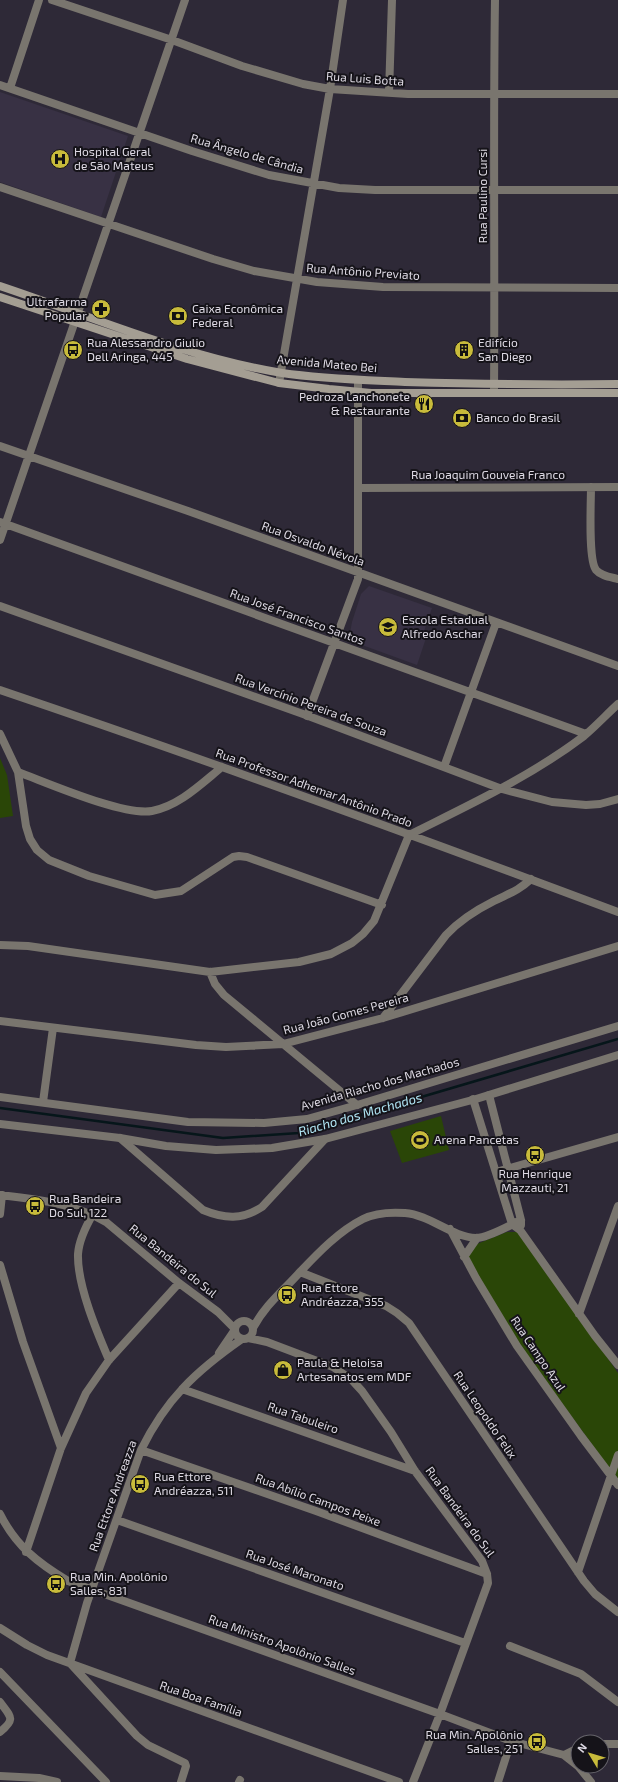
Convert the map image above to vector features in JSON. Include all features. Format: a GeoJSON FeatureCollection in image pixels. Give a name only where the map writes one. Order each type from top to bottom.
{"type":"FeatureCollection","features":[{"type":"Feature","properties":{"kind":"main road","name":"Avenida Mateo Bei"},"geometry":{"type":"LineString","coordinates":[[0,286],[78,312],[141,336],[212,358],[281,373],[358,380],[494,389],[618,393]]}},
{"type":"Feature","properties":{"kind":"main road","name":"Avenida Mateo Bei"},"geometry":{"type":"LineString","coordinates":[[0,297],[187,359],[279,383],[358,392],[618,384]]}},
{"type":"Feature","properties":{"kind":"street"},"geometry":{"type":"LineString","coordinates":[[10,88],[39,0]]}},
{"type":"Feature","properties":{"kind":"street","name":"Rua Luis Botta"},"geometry":{"type":"LineString","coordinates":[[52,0],[273,76],[330,89],[389,93],[494,95],[618,94]]}},
{"type":"Feature","properties":{"kind":"street"},"geometry":{"type":"LineString","coordinates":[[0,540],[3,524],[29,456],[185,0]]}},
{"type":"Feature","properties":{"kind":"street"},"geometry":{"type":"LineString","coordinates":[[279,383],[330,89],[343,0]]}},
{"type":"Feature","properties":{"kind":"street"},"geometry":{"type":"LineString","coordinates":[[389,93],[392,0]]}},
{"type":"Feature","properties":{"kind":"street","name":"Rua Paulino Cursi"},"geometry":{"type":"LineString","coordinates":[[494,389],[496,190],[494,95],[495,0]]}},
{"type":"Feature","properties":{"kind":"street","name":"Rua Ângelo de Cândia"},"geometry":{"type":"LineString","coordinates":[[0,85],[234,165],[313,184],[338,188],[375,190],[618,190]]}},
{"type":"Feature","properties":{"kind":"street","name":"Rua Antônio Previato"},"geometry":{"type":"LineString","coordinates":[[0,187],[213,259],[254,271],[297,280],[348,286],[383,287],[618,288]]}},
{"type":"Feature","properties":{"kind":"street"},"geometry":{"type":"LineString","coordinates":[[307,716],[358,580],[358,380]]}},
{"type":"Feature","properties":{"kind":"street","name":"Rua Osvaldo Névola"},"geometry":{"type":"LineString","coordinates":[[0,446],[188,511],[618,666]]}},
{"type":"Feature","properties":{"kind":"street"},"geometry":{"type":"LineString","coordinates":[[591,487],[593,566],[600,574],[618,579]]}},
{"type":"Feature","properties":{"kind":"street","name":"Rua Joaquim Gouveia Franco"},"geometry":{"type":"LineString","coordinates":[[358,488],[618,487]]}},
{"type":"Feature","properties":{"kind":"street","name":"Rua José Francisco Santos"},"geometry":{"type":"LineString","coordinates":[[3,524],[586,734]]}},
{"type":"Feature","properties":{"kind":"street","name":"Rua Vercínio Pereira de Souza"},"geometry":{"type":"LineString","coordinates":[[0,606],[307,716],[502,789],[552,802],[586,805],[600,804],[618,799]]}},
{"type":"Feature","properties":{"kind":"street"},"geometry":{"type":"LineString","coordinates":[[444,767],[496,623]]}},
{"type":"Feature","properties":{"kind":"street","name":"Rua Professor Adhemar Antônio Prado"},"geometry":{"type":"LineString","coordinates":[[0,690],[222,767],[618,912]]}},
{"type":"Feature","properties":{"kind":"street"},"geometry":{"type":"LineString","coordinates":[[0,945],[28,946],[210,972],[299,962],[331,954],[352,943],[363,934],[374,921],[382,905],[409,835],[502,789],[535,770],[586,734],[618,704]]}},
{"type":"Feature","properties":{"kind":"street"},"geometry":{"type":"LineString","coordinates":[[0,734],[18,772],[26,826],[30,839],[37,850],[50,860],[66,868],[154,895],[181,891],[233,857],[239,856],[247,857],[382,905]]}},
{"type":"Feature","properties":{"kind":"street"},"geometry":{"type":"LineString","coordinates":[[18,772],[114,806],[142,811],[152,811],[176,801],[222,767]]}},
{"type":"Feature","properties":{"kind":"street"},"geometry":{"type":"LineString","coordinates":[[383,1018],[454,926],[482,907],[520,889],[531,879]]}},
{"type":"Feature","properties":{"kind":"street","name":"Rua João Gomes Pereira"},"geometry":{"type":"LineString","coordinates":[[0,1021],[196,1045],[226,1047],[283,1044],[383,1018],[618,946]]}},
{"type":"Feature","properties":{"kind":"street"},"geometry":{"type":"LineString","coordinates":[[210,972],[215,984],[224,995],[356,1105]]}},
{"type":"Feature","properties":{"kind":"street","name":"Avenida Riacho dos Machados"},"geometry":{"type":"LineString","coordinates":[[0,1097],[188,1122],[264,1123],[307,1118],[356,1105],[618,1026]]}},
{"type":"Feature","properties":{"kind":"street"},"geometry":{"type":"LineString","coordinates":[[43,1102],[53,1028]]}},
{"type":"Feature","properties":{"kind":"street"},"geometry":{"type":"LineString","coordinates":[[0,1124],[120,1138],[166,1146],[216,1150],[272,1148],[325,1139],[489,1095],[618,1055]]}},
{"type":"Feature","properties":{"kind":"street"},"geometry":{"type":"LineString","coordinates":[[489,1095],[521,1220],[520,1230]]}},
{"type":"Feature","properties":{"kind":"street"},"geometry":{"type":"LineString","coordinates":[[473,1099],[512,1224],[520,1230],[618,1365]]}},
{"type":"Feature","properties":{"kind":"street"},"geometry":{"type":"LineString","coordinates":[[496,1172],[618,1137]]}},
{"type":"Feature","properties":{"kind":"street"},"geometry":{"type":"LineString","coordinates":[[120,1138],[203,1210],[230,1218],[254,1213],[262,1207],[325,1139]]}},
{"type":"Feature","properties":{"kind":"street"},"geometry":{"type":"LineString","coordinates":[[0,1214],[1,1195]]}},
{"type":"Feature","properties":{"kind":"street","name":"Rua Bandeira do Sul"},"geometry":{"type":"LineString","coordinates":[[1,1195],[71,1206],[93,1214],[106,1222],[179,1283],[218,1312],[234,1330]]}},
{"type":"Feature","properties":{"kind":"street"},"geometry":{"type":"LineString","coordinates":[[580,1314],[618,1206]]}},
{"type":"Feature","properties":{"kind":"street"},"geometry":{"type":"LineString","coordinates":[[262,1311],[242,1321],[234,1330],[237,1337],[245,1339],[253,1329],[262,1311],[314,1258],[351,1226],[378,1214],[406,1213],[420,1216],[450,1229],[477,1238],[521,1220]]}},
{"type":"Feature","properties":{"kind":"street"},"geometry":{"type":"LineString","coordinates":[[93,1214],[81,1239],[78,1253],[78,1268],[92,1318],[109,1360]]}},
{"type":"Feature","properties":{"kind":"street","name":"Rua Campo Azul"},"geometry":{"type":"LineString","coordinates":[[450,1229],[464,1257],[517,1346],[618,1485]]}},
{"type":"Feature","properties":{"kind":"street"},"geometry":{"type":"LineString","coordinates":[[464,1257],[477,1238]]}},
{"type":"Feature","properties":{"kind":"street"},"geometry":{"type":"LineString","coordinates":[[0,1265],[23,1342],[61,1448]]}},
{"type":"Feature","properties":{"kind":"street","name":"Rua Leopoldo Felix"},"geometry":{"type":"LineString","coordinates":[[300,1272],[386,1306],[409,1323],[584,1581],[595,1594],[618,1612]]}},
{"type":"Feature","properties":{"kind":"street"},"geometry":{"type":"LineString","coordinates":[[26,1552],[61,1448],[86,1393],[109,1360],[179,1283]]}},
{"type":"Feature","properties":{"kind":"street","name":"Rua Bandeira do Sul"},"geometry":{"type":"LineString","coordinates":[[218,1312],[242,1321]]}},
{"type":"Feature","properties":{"kind":"street"},"geometry":{"type":"LineString","coordinates":[[242,1321],[249,1322],[253,1329]]}},
{"type":"Feature","properties":{"kind":"street","name":"Rua Bandeira do Sul"},"geometry":{"type":"LineString","coordinates":[[253,1329],[268,1342]]}},
{"type":"Feature","properties":{"kind":"street","name":"Rua Ettore Andreazza"},"geometry":{"type":"LineString","coordinates":[[215,1358],[234,1330]]}},
{"type":"Feature","properties":{"kind":"street","name":"Rua Bandeira do Sul"},"geometry":{"type":"LineString","coordinates":[[245,1339],[268,1342],[334,1367],[351,1379],[362,1390],[391,1432],[415,1471],[482,1561],[487,1574],[488,1582],[440,1714],[412,1782]]}},
{"type":"Feature","properties":{"kind":"street","name":"Rua Ettore Andreazza"},"geometry":{"type":"LineString","coordinates":[[70,1663],[92,1590],[141,1450],[152,1427],[166,1407],[191,1379],[215,1358],[245,1339]]}},
{"type":"Feature","properties":{"kind":"street","name":"Rua Tabuleiro"},"geometry":{"type":"LineString","coordinates":[[182,1388],[415,1471]]}},
{"type":"Feature","properties":{"kind":"street","name":"Rua Abílio Campos Peixe"},"geometry":{"type":"LineString","coordinates":[[141,1450],[487,1574]]}},
{"type":"Feature","properties":{"kind":"street"},"geometry":{"type":"LineString","coordinates":[[578,1572],[618,1454]]}},
{"type":"Feature","properties":{"kind":"street","name":"Rua Ministro Apolônio Salles"},"geometry":{"type":"LineString","coordinates":[[0,1514],[14,1538],[26,1552],[68,1581],[440,1714],[511,1741],[564,1755],[570,1760]]}},
{"type":"Feature","properties":{"kind":"street","name":"Rua José Maronato"},"geometry":{"type":"LineString","coordinates":[[117,1520],[465,1643]]}},
{"type":"Feature","properties":{"kind":"street","name":"Rua Boa Família"},"geometry":{"type":"LineString","coordinates":[[0,1628],[33,1649],[103,1677],[399,1782]]}},
{"type":"Feature","properties":{"kind":"street"},"geometry":{"type":"LineString","coordinates":[[510,1646],[581,1674],[618,1702]]}},
{"type":"Feature","properties":{"kind":"street"},"geometry":{"type":"LineString","coordinates":[[70,1663],[137,1736],[148,1744],[186,1764],[181,1782]]}},
{"type":"Feature","properties":{"kind":"street"},"geometry":{"type":"LineString","coordinates":[[0,1672],[106,1782]]}},
{"type":"Feature","properties":{"kind":"street"},"geometry":{"type":"LineString","coordinates":[[0,1702],[10,1715],[11,1719],[10,1724],[0,1732]]}},
{"type":"Feature","properties":{"kind":"street"},"geometry":{"type":"LineString","coordinates":[[498,1782],[511,1741]]}},
{"type":"Feature","properties":{"kind":"street"},"geometry":{"type":"LineString","coordinates":[[564,1755],[570,1752]]}},
{"type":"Feature","properties":{"kind":"street","name":"Rua Ministro Apolônio Salles"},"geometry":{"type":"LineString","coordinates":[[584,1774],[591,1782]]}},
{"type":"Feature","properties":{"kind":"street"},"geometry":{"type":"LineString","coordinates":[[0,1776],[39,1778],[57,1782]]}},
{"type":"Feature","properties":{"kind":"shaded area","name":"Hospital Geral de São Mateus"},"geometry":{"type":"Polygon","coordinates":[[[0,92],[128,136],[101,217],[0,182],[0,92]]]}},
{"type":"Feature","properties":{"kind":"shaded area","name":"Escola Estadual Alfredo Aschar"},"geometry":{"type":"Polygon","coordinates":[[[369,586],[432,608],[422,637],[426,638],[417,665],[351,641],[349,638],[352,622],[361,594],[369,586]]]}},
{"type":"Feature","properties":{"kind":"green space"},"geometry":{"type":"Polygon","coordinates":[[[0,758],[7,775],[13,816],[0,818],[0,758]]]}},
{"type":"Feature","properties":{"kind":"green space","name":"Arena Pancetas"},"geometry":{"type":"Polygon","coordinates":[[[441,1116],[449,1150],[402,1163],[390,1131],[441,1116]]]}},
{"type":"Feature","properties":{"kind":"green space"},"geometry":{"type":"Polygon","coordinates":[[[507,1232],[517,1232],[521,1234],[618,1373],[618,1480],[521,1347],[493,1303],[468,1257],[472,1246],[507,1232]]]}},
{"type":"Feature","properties":{"kind":"waterway","name":"Riacho dos Machados"},"geometry":{"type":"LineString","coordinates":[[0,1108],[223,1138],[299,1133],[618,1039]]}},
{"type":"Feature","properties":{"kind":"place","name":"Hospital Geral de São Mateus"},"geometry":{"type":"Point","coordinates":[60,159]}},
{"type":"Feature","properties":{"kind":"place","name":"Ultrafarma Popular"},"geometry":{"type":"Point","coordinates":[101,309]}},
{"type":"Feature","properties":{"kind":"place","name":"Caixa Econômica Federal"},"geometry":{"type":"Point","coordinates":[178,316]}},
{"type":"Feature","properties":{"kind":"place","name":"Rua Alessandro Giulio Dell Aringa, 445"},"geometry":{"type":"Point","coordinates":[73,350]}},
{"type":"Feature","properties":{"kind":"place","name":"Edifício San Diego"},"geometry":{"type":"Point","coordinates":[464,350]}},
{"type":"Feature","properties":{"kind":"place","name":"Pedroza Lanchonete & Restaurante"},"geometry":{"type":"Point","coordinates":[424,404]}},
{"type":"Feature","properties":{"kind":"place","name":"Banco do Brasil"},"geometry":{"type":"Point","coordinates":[462,418]}},
{"type":"Feature","properties":{"kind":"place","name":"Escola Estadual Alfredo Aschar"},"geometry":{"type":"Point","coordinates":[388,627]}},
{"type":"Feature","properties":{"kind":"place","name":"Arena Pancetas"},"geometry":{"type":"Point","coordinates":[420,1140]}},
{"type":"Feature","properties":{"kind":"place","name":"Rua Henrique Mazzauti, 21"},"geometry":{"type":"Point","coordinates":[535,1155]}},
{"type":"Feature","properties":{"kind":"place","name":"Rua Bandeira Do Sul, 122"},"geometry":{"type":"Point","coordinates":[35,1206]}},
{"type":"Feature","properties":{"kind":"place","name":"Rua Ettore Andréazza, 355"},"geometry":{"type":"Point","coordinates":[287,1295]}},
{"type":"Feature","properties":{"kind":"place","name":"Paula & Heloisa Artesanatos em MDF"},"geometry":{"type":"Point","coordinates":[283,1370]}},
{"type":"Feature","properties":{"kind":"place","name":"Rua Ettore Andréazza, 511"},"geometry":{"type":"Point","coordinates":[140,1484]}},
{"type":"Feature","properties":{"kind":"place","name":"Rua Min. Apolônio Salles, 831"},"geometry":{"type":"Point","coordinates":[56,1584]}},
{"type":"Feature","properties":{"kind":"place","name":"Rua Min. Apolônio Salles, 251"},"geometry":{"type":"Point","coordinates":[537,1742]}}]}
